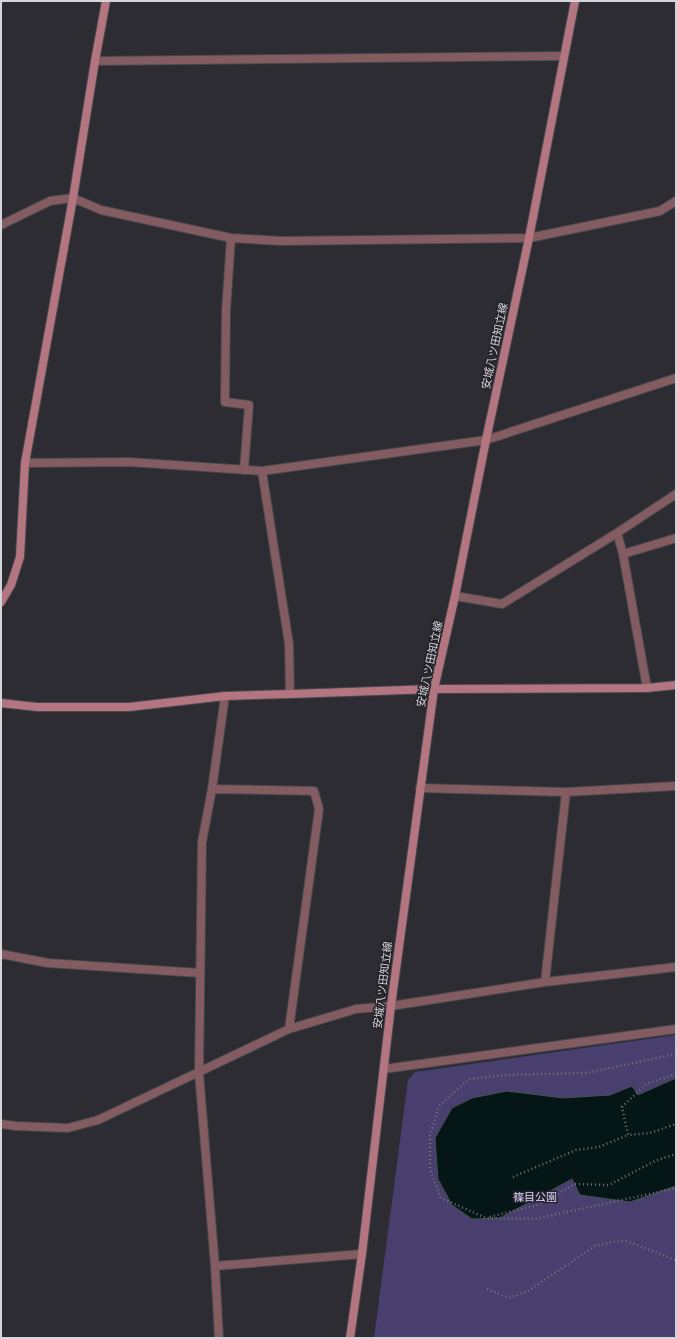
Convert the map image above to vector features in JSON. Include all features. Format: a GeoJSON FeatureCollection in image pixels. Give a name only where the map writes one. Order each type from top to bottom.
{"type":"FeatureCollection","features":[{"type":"Feature","properties":{"kind":"main road"},"geometry":{"type":"LineString","coordinates":[[1,602],[11,585],[20,557],[25,463],[73,198],[106,1]]}},
{"type":"Feature","properties":{"kind":"main road","name":"安城八ツ田知立線"},"geometry":{"type":"LineString","coordinates":[[350,1338],[362,1254],[420,788],[434,690],[455,596],[486,440],[529,238],[575,1]]}},
{"type":"Feature","properties":{"kind":"main road"},"geometry":{"type":"LineString","coordinates":[[1,703],[37,707],[129,707],[225,696],[434,690],[647,688],[676,685]]}},
{"type":"Feature","properties":{"kind":"street"},"geometry":{"type":"LineString","coordinates":[[95,61],[564,56]]}},
{"type":"Feature","properties":{"kind":"street"},"geometry":{"type":"LineString","coordinates":[[1,224],[50,201],[73,198],[101,210],[231,238],[281,241],[529,238],[660,211],[676,201]]}},
{"type":"Feature","properties":{"kind":"street"},"geometry":{"type":"LineString","coordinates":[[231,238],[226,311],[225,402],[249,405],[244,470]]}},
{"type":"Feature","properties":{"kind":"street"},"geometry":{"type":"LineString","coordinates":[[25,463],[129,462],[262,471],[486,440],[676,378]]}},
{"type":"Feature","properties":{"kind":"street"},"geometry":{"type":"LineString","coordinates":[[262,471],[289,644],[290,694]]}},
{"type":"Feature","properties":{"kind":"street"},"geometry":{"type":"LineString","coordinates":[[455,596],[502,604],[617,533],[676,494]]}},
{"type":"Feature","properties":{"kind":"street"},"geometry":{"type":"LineString","coordinates":[[617,533],[623,554],[647,688]]}},
{"type":"Feature","properties":{"kind":"street"},"geometry":{"type":"LineString","coordinates":[[623,554],[676,538]]}},
{"type":"Feature","properties":{"kind":"street"},"geometry":{"type":"LineString","coordinates":[[219,1338],[215,1266],[199,1072],[202,842],[212,789],[225,696]]}},
{"type":"Feature","properties":{"kind":"street"},"geometry":{"type":"LineString","coordinates":[[420,788],[566,792],[676,786]]}},
{"type":"Feature","properties":{"kind":"street"},"geometry":{"type":"LineString","coordinates":[[212,789],[314,791],[319,809],[289,1030]]}},
{"type":"Feature","properties":{"kind":"street"},"geometry":{"type":"LineString","coordinates":[[544,982],[566,792]]}},
{"type":"Feature","properties":{"kind":"street"},"geometry":{"type":"LineString","coordinates":[[1,954],[48,963],[200,974]]}},
{"type":"Feature","properties":{"kind":"street"},"geometry":{"type":"LineString","coordinates":[[1,1124],[68,1128],[98,1120],[289,1030],[356,1009],[392,1006],[544,982],[676,966]]}},
{"type":"Feature","properties":{"kind":"street"},"geometry":{"type":"LineString","coordinates":[[384,1069],[676,1030]]}},
{"type":"Feature","properties":{"kind":"street"},"geometry":{"type":"LineString","coordinates":[[215,1266],[362,1254]]}},
{"type":"Feature","properties":{"kind":"path"},"geometry":{"type":"LineString","coordinates":[[676,1054],[587,1073],[505,1075],[469,1079],[439,1106],[430,1136],[430,1170],[441,1198],[486,1218],[534,1219],[676,1188]]}},
{"type":"Feature","properties":{"kind":"path"},"geometry":{"type":"LineString","coordinates":[[628,1135],[622,1107],[646,1084],[676,1074]]}},
{"type":"Feature","properties":{"kind":"path"},"geometry":{"type":"LineString","coordinates":[[513,1176],[576,1150],[599,1147],[628,1135],[650,1134],[676,1124]]}},
{"type":"Feature","properties":{"kind":"path"},"geometry":{"type":"LineString","coordinates":[[486,1218],[537,1205],[575,1184],[609,1185],[654,1161],[676,1154]]}},
{"type":"Feature","properties":{"kind":"path"},"geometry":{"type":"LineString","coordinates":[[486,1290],[509,1298],[528,1291],[595,1246],[613,1242],[626,1241],[676,1260]]}},
{"type":"Feature","properties":{"kind":"green space","name":"篠目公園"},"geometry":{"type":"Polygon","coordinates":[[[676,1035],[676,1338],[374,1338],[408,1080],[415,1072],[676,1035]]]}},
{"type":"Feature","properties":{"kind":"shaded area"},"geometry":{"type":"Polygon","coordinates":[[[676,1078],[676,1186],[630,1202],[580,1195],[572,1179],[500,1218],[472,1219],[452,1205],[438,1179],[435,1138],[452,1108],[472,1098],[507,1091],[563,1098],[610,1095],[632,1086],[638,1095],[676,1078]]]}}]}
